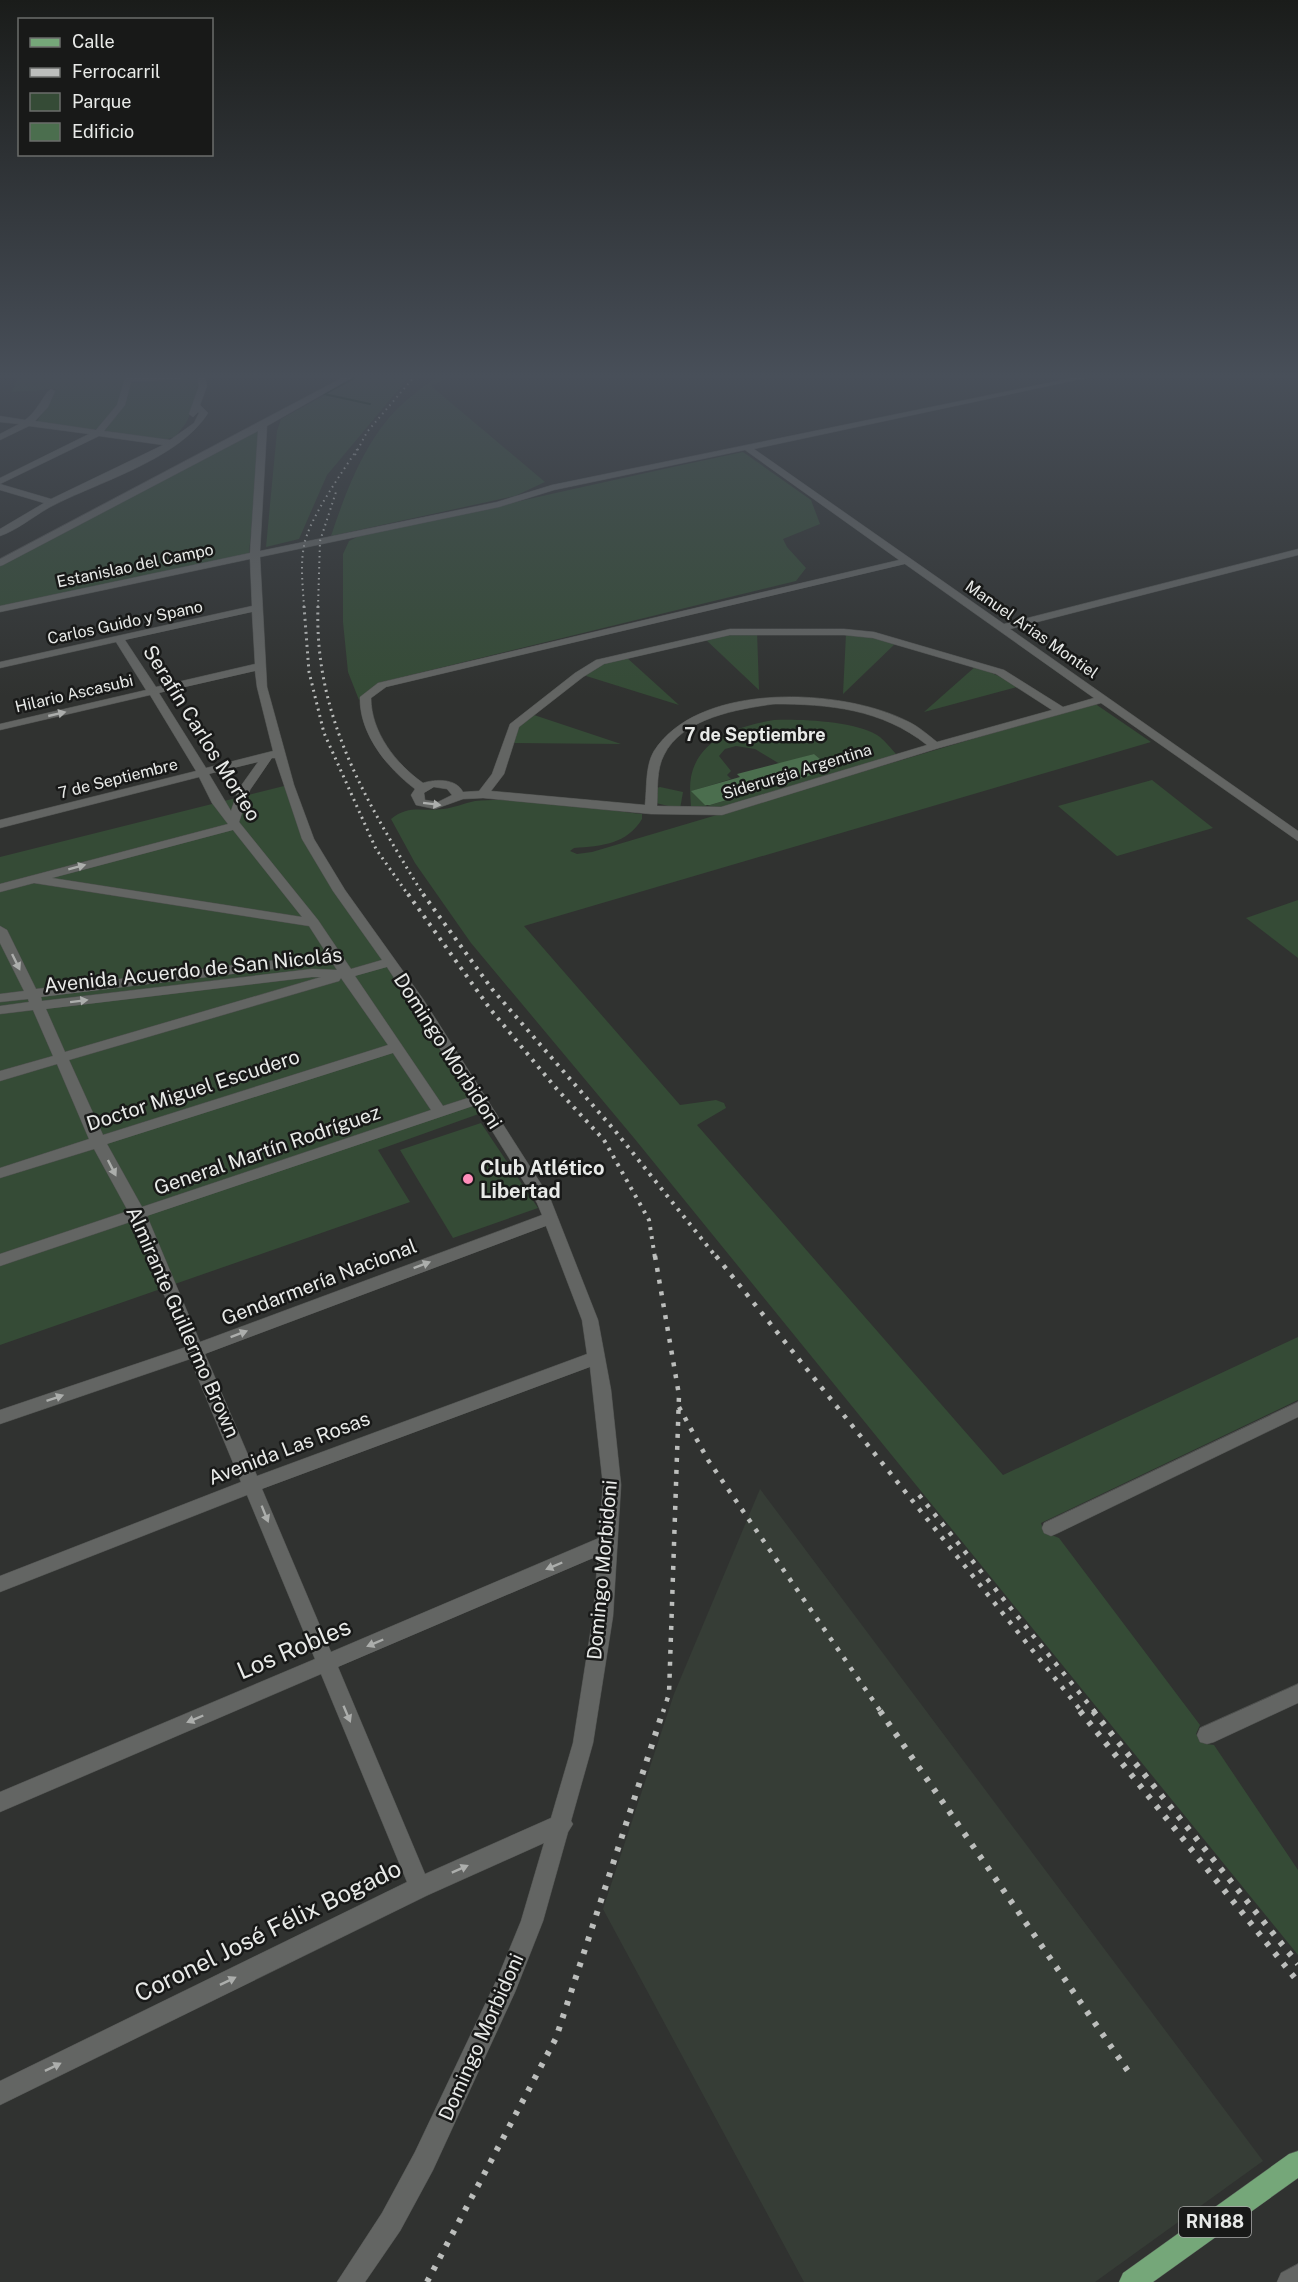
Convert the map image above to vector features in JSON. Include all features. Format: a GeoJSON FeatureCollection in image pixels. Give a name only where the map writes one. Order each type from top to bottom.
{"type":"FeatureCollection","features":[{"type":"Feature","properties":{"kind":"main road","name":"RN188"},"geometry":{"type":"LineString","coordinates":[[1132,2282],[1298,2163]]}},
{"type":"Feature","properties":{"kind":"street"},"geometry":{"type":"LineString","coordinates":[[0,533],[52,502],[90,483]]}},
{"type":"Feature","properties":{"kind":"street"},"geometry":{"type":"LineString","coordinates":[[0,563],[152,483]]}},
{"type":"Feature","properties":{"kind":"street","name":"Domingo Morbidoni"},"geometry":{"type":"LineString","coordinates":[[259,483],[255,555],[256,608],[262,687],[273,755],[308,839],[339,891],[390,962],[545,1202],[590,1320],[602,1390],[612,1485],[603,1616],[583,1743],[562,1824],[532,1921],[467,2072],[424,2161],[391,2222],[350,2282]]}},
{"type":"Feature","properties":{"kind":"street","name":"Estanislao del Campo"},"geometry":{"type":"LineString","coordinates":[[0,609],[488,506],[573,483]]}},
{"type":"Feature","properties":{"kind":"street","name":"Manuel Arias Montiel"},"geometry":{"type":"LineString","coordinates":[[797,483],[1298,837]]}},
{"type":"Feature","properties":{"kind":"street"},"geometry":{"type":"LineString","coordinates":[[0,487],[52,502]]}},
{"type":"Feature","properties":{"kind":"street"},"geometry":{"type":"LineString","coordinates":[[1002,628],[1298,552]]}},
{"type":"Feature","properties":{"kind":"street"},"geometry":{"type":"LineString","coordinates":[[458,796],[456,789],[449,785],[435,784],[422,788],[408,780],[395,767],[364,709],[366,697],[382,685],[906,561]]}},
{"type":"Feature","properties":{"kind":"street","name":"Carlos Guido y Spano"},"geometry":{"type":"LineString","coordinates":[[0,665],[256,608]]}},
{"type":"Feature","properties":{"kind":"street"},"geometry":{"type":"LineString","coordinates":[[483,794],[498,774],[514,726],[579,675],[600,662],[730,632],[834,632],[874,635],[1000,672],[1062,711]]}},
{"type":"Feature","properties":{"kind":"street","name":"Serafín Carlos Morteo"},"geometry":{"type":"LineString","coordinates":[[119,639],[194,755],[201,774],[234,824],[313,924],[398,1047],[440,1113]]}},
{"type":"Feature","properties":{"kind":"street","name":"Hilario Ascasubi"},"geometry":{"type":"LineString","coordinates":[[0,727],[261,666]]}},
{"type":"Feature","properties":{"kind":"street","name":"Siderurgia Argentina"},"geometry":{"type":"LineString","coordinates":[[422,788],[418,798],[429,805],[447,804],[458,796],[483,794],[705,813],[731,809],[935,746],[1102,699]]}},
{"type":"Feature","properties":{"kind":"street"},"geometry":{"type":"LineString","coordinates":[[651,810],[655,770],[661,750],[693,722],[730,708],[775,702],[843,705],[902,723],[935,746]]}},
{"type":"Feature","properties":{"kind":"street"},"geometry":{"type":"LineString","coordinates":[[0,888],[234,824],[244,790],[273,755]]}},
{"type":"Feature","properties":{"kind":"street","name":"7 de Septiembre"},"geometry":{"type":"LineString","coordinates":[[0,824],[273,755]]}},
{"type":"Feature","properties":{"kind":"street"},"geometry":{"type":"LineString","coordinates":[[34,879],[313,924]]}},
{"type":"Feature","properties":{"kind":"street","name":"Almirante Guillermo Brown"},"geometry":{"type":"LineString","coordinates":[[0,930],[35,1000],[98,1142],[139,1216],[420,1887]]}},
{"type":"Feature","properties":{"kind":"street","name":"Avenida Acuerdo de San Nicolás"},"geometry":{"type":"LineString","coordinates":[[0,1010],[35,1000],[336,957]]}},
{"type":"Feature","properties":{"kind":"street","name":"Avenida Acuerdo de San Nicolás"},"geometry":{"type":"LineString","coordinates":[[0,998],[35,1000],[312,973],[348,974],[390,962]]}},
{"type":"Feature","properties":{"kind":"street"},"geometry":{"type":"LineString","coordinates":[[0,1076],[348,974]]}},
{"type":"Feature","properties":{"kind":"street","name":"Doctor Miguel Escudero"},"geometry":{"type":"LineString","coordinates":[[0,1173],[398,1047]]}},
{"type":"Feature","properties":{"kind":"street","name":"General Martín Rodríguez"},"geometry":{"type":"LineString","coordinates":[[0,1260],[139,1216],[479,1099]]}},
{"type":"Feature","properties":{"kind":"street","name":"Gendarmería Nacional"},"geometry":{"type":"LineString","coordinates":[[0,1417],[197,1350],[550,1218]]}},
{"type":"Feature","properties":{"kind":"street","name":"Avenida Las Rosas"},"geometry":{"type":"LineString","coordinates":[[0,1584],[253,1485],[595,1358]]}},
{"type":"Feature","properties":{"kind":"street"},"geometry":{"type":"LineString","coordinates":[[1051,1528],[1298,1409]]}},
{"type":"Feature","properties":{"kind":"street","name":"Los Robles"},"geometry":{"type":"LineString","coordinates":[[0,1802],[608,1543]]}},
{"type":"Feature","properties":{"kind":"street"},"geometry":{"type":"LineString","coordinates":[[1207,1735],[1298,1693]]}},
{"type":"Feature","properties":{"kind":"street","name":"Coronel José Félix Bogado"},"geometry":{"type":"LineString","coordinates":[[0,2093],[420,1887],[562,1824]]}},
{"type":"Feature","properties":{"kind":"street"},"geometry":{"type":"LineString","coordinates":[[1290,2282],[1298,2277]]}},
{"type":"Feature","properties":{"kind":"shaded area"},"geometry":{"type":"Polygon","coordinates":[[[760,1489],[1263,2161],[1095,2282],[804,2282],[603,1909],[674,1694],[760,1489]]]}},
{"type":"Feature","properties":{"kind":"green space"},"geometry":{"type":"Polygon","coordinates":[[[156,483],[255,483],[249,554],[0,607],[0,565],[156,483]]]}},
{"type":"Feature","properties":{"kind":"green space"},"geometry":{"type":"Polygon","coordinates":[[[272,483],[323,483],[299,539],[266,547],[272,483]]]}},
{"type":"Feature","properties":{"kind":"green space"},"geometry":{"type":"Polygon","coordinates":[[[542,483],[515,496],[331,536],[350,484],[542,483]]]}},
{"type":"Feature","properties":{"kind":"green space"},"geometry":{"type":"Polygon","coordinates":[[[599,483],[788,483],[811,500],[820,524],[783,539],[787,547],[806,568],[796,581],[378,683],[359,700],[348,672],[343,622],[343,554],[349,541],[359,536],[599,483]]]}},
{"type":"Feature","properties":{"kind":"green space"},"geometry":{"type":"Polygon","coordinates":[[[757,631],[759,690],[704,638],[757,631]]]}},
{"type":"Feature","properties":{"kind":"green space"},"geometry":{"type":"Polygon","coordinates":[[[846,634],[897,642],[843,694],[846,634]]]}},
{"type":"Feature","properties":{"kind":"green space"},"geometry":{"type":"Polygon","coordinates":[[[626,657],[679,705],[583,675],[602,663],[626,657]]]}},
{"type":"Feature","properties":{"kind":"green space"},"geometry":{"type":"Polygon","coordinates":[[[976,666],[1021,686],[924,712],[976,666]]]}},
{"type":"Feature","properties":{"kind":"green space"},"geometry":{"type":"Polygon","coordinates":[[[1094,703],[1151,742],[524,926],[680,1105],[716,1100],[724,1103],[726,1108],[697,1125],[1003,1475],[1298,1337],[1298,1400],[1041,1523],[1044,1532],[1059,1538],[1200,1725],[1196,1734],[1206,1744],[1214,1745],[1298,1870],[1298,1955],[634,1138],[471,943],[415,863],[391,819],[410,810],[443,809],[475,801],[494,800],[536,802],[642,814],[642,819],[636,827],[621,839],[604,845],[574,848],[570,851],[577,854],[592,852],[1094,703]]]}},
{"type":"Feature","properties":{"kind":"green space"},"geometry":{"type":"Polygon","coordinates":[[[531,714],[621,744],[512,743],[516,726],[531,714]]]}},
{"type":"Feature","properties":{"kind":"green space"},"geometry":{"type":"Polygon","coordinates":[[[774,720],[827,722],[867,730],[877,735],[897,755],[725,807],[691,810],[691,777],[695,763],[703,752],[712,743],[735,730],[774,720]],[[736,746],[725,749],[719,756],[731,771],[727,775],[731,779],[692,791],[707,806],[831,769],[814,754],[780,764],[755,749],[736,746]]]}},
{"type":"Feature","properties":{"kind":"green space"},"geometry":{"type":"Polygon","coordinates":[[[1152,780],[1213,828],[1117,856],[1058,806],[1152,780]]]}},
{"type":"Feature","properties":{"kind":"green space"},"geometry":{"type":"Polygon","coordinates":[[[288,785],[308,839],[487,1111],[378,1150],[410,1202],[0,1345],[0,857],[288,785]]]}},
{"type":"Feature","properties":{"kind":"green space"},"geometry":{"type":"Polygon","coordinates":[[[657,788],[683,792],[680,809],[656,803],[657,788]]]}},
{"type":"Feature","properties":{"kind":"green space"},"geometry":{"type":"Polygon","coordinates":[[[1298,900],[1298,958],[1246,918],[1298,900]]]}},
{"type":"Feature","properties":{"kind":"green space","name":"Club Atlético Libertad"},"geometry":{"type":"Polygon","coordinates":[[[481,1123],[538,1208],[453,1238],[400,1150],[481,1123]]]}},
{"type":"Feature","properties":{"kind":"building"},"geometry":{"type":"Polygon","coordinates":[[[814,754],[832,769],[710,805],[705,805],[691,791],[740,777],[737,774],[814,754]]]}},
{"type":"Feature","properties":{"kind":"railway"},"geometry":{"type":"LineString","coordinates":[[304,607],[302,576],[304,546],[312,523],[335,483]]}},
{"type":"Feature","properties":{"kind":"railway"},"geometry":{"type":"LineString","coordinates":[[318,607],[320,541],[336,492]]}},
{"type":"Feature","properties":{"kind":"railway"},"geometry":{"type":"LineString","coordinates":[[304,606],[309,672],[324,733],[376,849],[409,896]]}},
{"type":"Feature","properties":{"kind":"railway"},"geometry":{"type":"LineString","coordinates":[[318,607],[319,647],[325,686],[335,723],[348,758],[383,828],[424,896]]}},
{"type":"Feature","properties":{"kind":"railway"},"geometry":{"type":"LineString","coordinates":[[408,894],[491,1010],[555,1087],[604,1140],[649,1220],[655,1258]]}},
{"type":"Feature","properties":{"kind":"railway"},"geometry":{"type":"LineString","coordinates":[[423,894],[492,989],[616,1132],[717,1258]]}},
{"type":"Feature","properties":{"kind":"railway"},"geometry":{"type":"LineString","coordinates":[[655,1256],[679,1395],[669,1694],[663,1712]]}},
{"type":"Feature","properties":{"kind":"railway"},"geometry":{"type":"LineString","coordinates":[[716,1256],[1082,1712]]}},
{"type":"Feature","properties":{"kind":"railway"},"geometry":{"type":"LineString","coordinates":[[679,1407],[708,1460],[881,1712]]}},
{"type":"Feature","properties":{"kind":"railway"},"geometry":{"type":"LineString","coordinates":[[919,1495],[1095,1712]]}},
{"type":"Feature","properties":{"kind":"railway"},"geometry":{"type":"LineString","coordinates":[[427,2282],[556,2038],[663,1711]]}},
{"type":"Feature","properties":{"kind":"railway"},"geometry":{"type":"LineString","coordinates":[[880,1711],[1132,2077]]}},
{"type":"Feature","properties":{"kind":"railway"},"geometry":{"type":"LineString","coordinates":[[1080,1711],[1298,1982]]}},
{"type":"Feature","properties":{"kind":"railway"},"geometry":{"type":"LineString","coordinates":[[1093,1711],[1298,1964]]}},
{"type":"Feature","properties":{"kind":"place","name":"Club Atlético Libertad"},"geometry":{"type":"Point","coordinates":[468,1179]}},
{"type":"Feature","properties":{"kind":"district","name":"7 de Septiembre"},"geometry":{"type":"Point","coordinates":[755,735]}}]}
